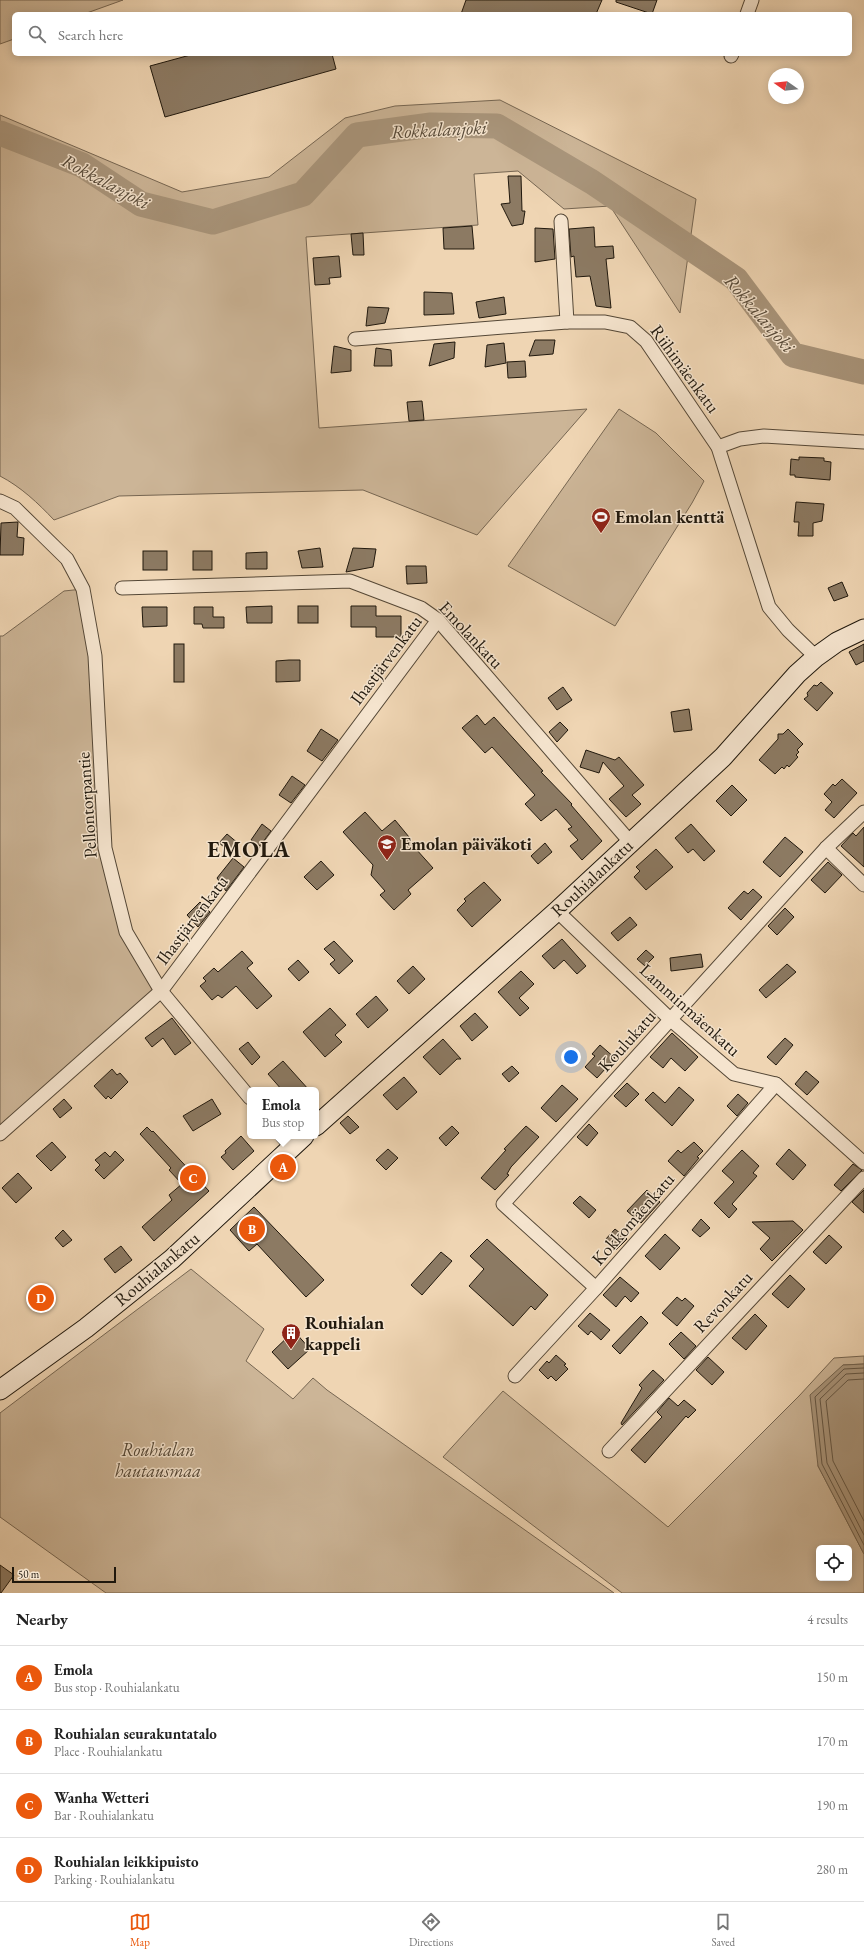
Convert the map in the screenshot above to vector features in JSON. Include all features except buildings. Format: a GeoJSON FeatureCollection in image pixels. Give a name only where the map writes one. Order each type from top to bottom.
{"type":"FeatureCollection","features":[{"type":"Feature","properties":{"kind":"street"},"geometry":{"type":"LineString","coordinates":[[748,12],[752,0]]}},
{"type":"Feature","properties":{"kind":"street"},"geometry":{"type":"LineString","coordinates":[[560,221],[568,322]]}},
{"type":"Feature","properties":{"kind":"street","name":"Riihimäenkatu"},"geometry":{"type":"LineString","coordinates":[[355,339],[568,322],[605,322],[630,327],[646,341],[718,447],[769,607],[788,630],[816,657]]}},
{"type":"Feature","properties":{"kind":"street"},"geometry":{"type":"LineString","coordinates":[[718,447],[740,439],[764,436],[864,442]]}},
{"type":"Feature","properties":{"kind":"street","name":"Pellontorpantie"},"geometry":{"type":"LineString","coordinates":[[0,501],[15,508],[67,559],[83,589],[96,656],[105,848],[126,932],[161,991],[247,1094]]}},
{"type":"Feature","properties":{"kind":"street","name":"Emolankatu"},"geometry":{"type":"LineString","coordinates":[[122,588],[350,582],[421,608],[438,620],[631,843]]}},
{"type":"Feature","properties":{"kind":"street","name":"Ihastjärvenkatu"},"geometry":{"type":"LineString","coordinates":[[0,1134],[161,991],[438,620]]}},
{"type":"Feature","properties":{"kind":"street","name":"Rouhialankatu"},"geometry":{"type":"LineString","coordinates":[[319,1123],[557,911],[723,757],[797,674],[816,657],[837,642],[864,629]]}},
{"type":"Feature","properties":{"kind":"street","name":"Koulukatu"},"geometry":{"type":"LineString","coordinates":[[596,1288],[503,1204],[826,848],[864,812]]}},
{"type":"Feature","properties":{"kind":"street"},"geometry":{"type":"LineString","coordinates":[[826,848],[864,885]]}},
{"type":"Feature","properties":{"kind":"street","name":"Lamminmäenkatu"},"geometry":{"type":"LineString","coordinates":[[557,911],[670,1020],[734,1074],[776,1084],[864,1163]]}},
{"type":"Feature","properties":{"kind":"street","name":"Kokkomäenkatu"},"geometry":{"type":"LineString","coordinates":[[515,1376],[596,1288],[776,1084]]}},
{"type":"Feature","properties":{"kind":"street","name":"Rouhialankatu"},"geometry":{"type":"LineString","coordinates":[[0,1390],[86,1328],[172,1259],[293,1140]]}},
{"type":"Feature","properties":{"kind":"street","name":"Revonkatu"},"geometry":{"type":"LineString","coordinates":[[609,1452],[864,1178]]}},
{"type":"Feature","properties":{"kind":"green space"},"geometry":{"type":"Polygon","coordinates":[[[0,0],[123,0],[90,12],[12,12],[12,40],[0,44],[0,0]]]}},
{"type":"Feature","properties":{"kind":"green space"},"geometry":{"type":"Polygon","coordinates":[[[500,100],[696,199],[680,313],[610,206],[564,209],[518,171],[474,174],[478,225],[306,237],[319,428],[587,409],[477,535],[363,490],[119,496],[54,520],[29,496],[0,476],[0,115],[182,192],[269,177],[345,118],[395,106],[500,100]]]}},
{"type":"Feature","properties":{"kind":"green space","name":"Emolan kenttä"},"geometry":{"type":"Polygon","coordinates":[[[619,409],[656,433],[704,481],[692,503],[615,626],[508,566],[619,409]]]}},
{"type":"Feature","properties":{"kind":"green space"},"geometry":{"type":"Polygon","coordinates":[[[83,589],[105,848],[126,932],[161,991],[0,1134],[0,636],[3,636],[64,591],[83,589]]]}},
{"type":"Feature","properties":{"kind":"green space","name":"Rouhialan hautausmaa"},"geometry":{"type":"Polygon","coordinates":[[[191,1269],[264,1329],[246,1361],[293,1399],[313,1378],[327,1390],[614,1593],[106,1593],[0,1517],[0,1413],[191,1269]]]}},
{"type":"Feature","properties":{"kind":"green space"},"geometry":{"type":"Polygon","coordinates":[[[864,1356],[864,1364],[843,1365],[818,1466],[864,1554],[864,1593],[622,1593],[443,1457],[503,1391],[668,1527],[799,1396],[834,1358],[864,1356]]]}},
{"type":"Feature","properties":{"kind":"water"},"geometry":{"type":"Polygon","coordinates":[[[864,1364],[864,1554],[818,1466],[810,1395],[843,1365],[864,1364]]]}},
{"type":"Feature","properties":{"kind":"waterway","name":"Rokkalanjoki"},"geometry":{"type":"LineString","coordinates":[[0,133],[82,165],[141,204],[213,222],[303,194],[357,135],[431,125],[497,126],[592,182],[736,279],[793,355],[864,372]]}},
{"type":"Feature","properties":{"kind":"place","name":"Emolan kenttä"},"geometry":{"type":"Point","coordinates":[601,534]}},
{"type":"Feature","properties":{"kind":"place","name":"Emolan päiväkoti"},"geometry":{"type":"Point","coordinates":[387,861]}},
{"type":"Feature","properties":{"kind":"place","name":"Emola"},"geometry":{"type":"Point","coordinates":[283,1167]}},
{"type":"Feature","properties":{"kind":"place","name":"Wanha Wetteri"},"geometry":{"type":"Point","coordinates":[193,1178]}},
{"type":"Feature","properties":{"kind":"place","name":"Rouhialan seurakuntatalo"},"geometry":{"type":"Point","coordinates":[252,1229]}},
{"type":"Feature","properties":{"kind":"place","name":"Rouhialan leikkipuisto"},"geometry":{"type":"Point","coordinates":[41,1298]}},
{"type":"Feature","properties":{"kind":"place","name":"Rouhialan kappeli"},"geometry":{"type":"Point","coordinates":[291,1350]}},
{"type":"Feature","properties":{"kind":"district","name":"EMOLA"},"geometry":{"type":"Point","coordinates":[249,849]}}]}
